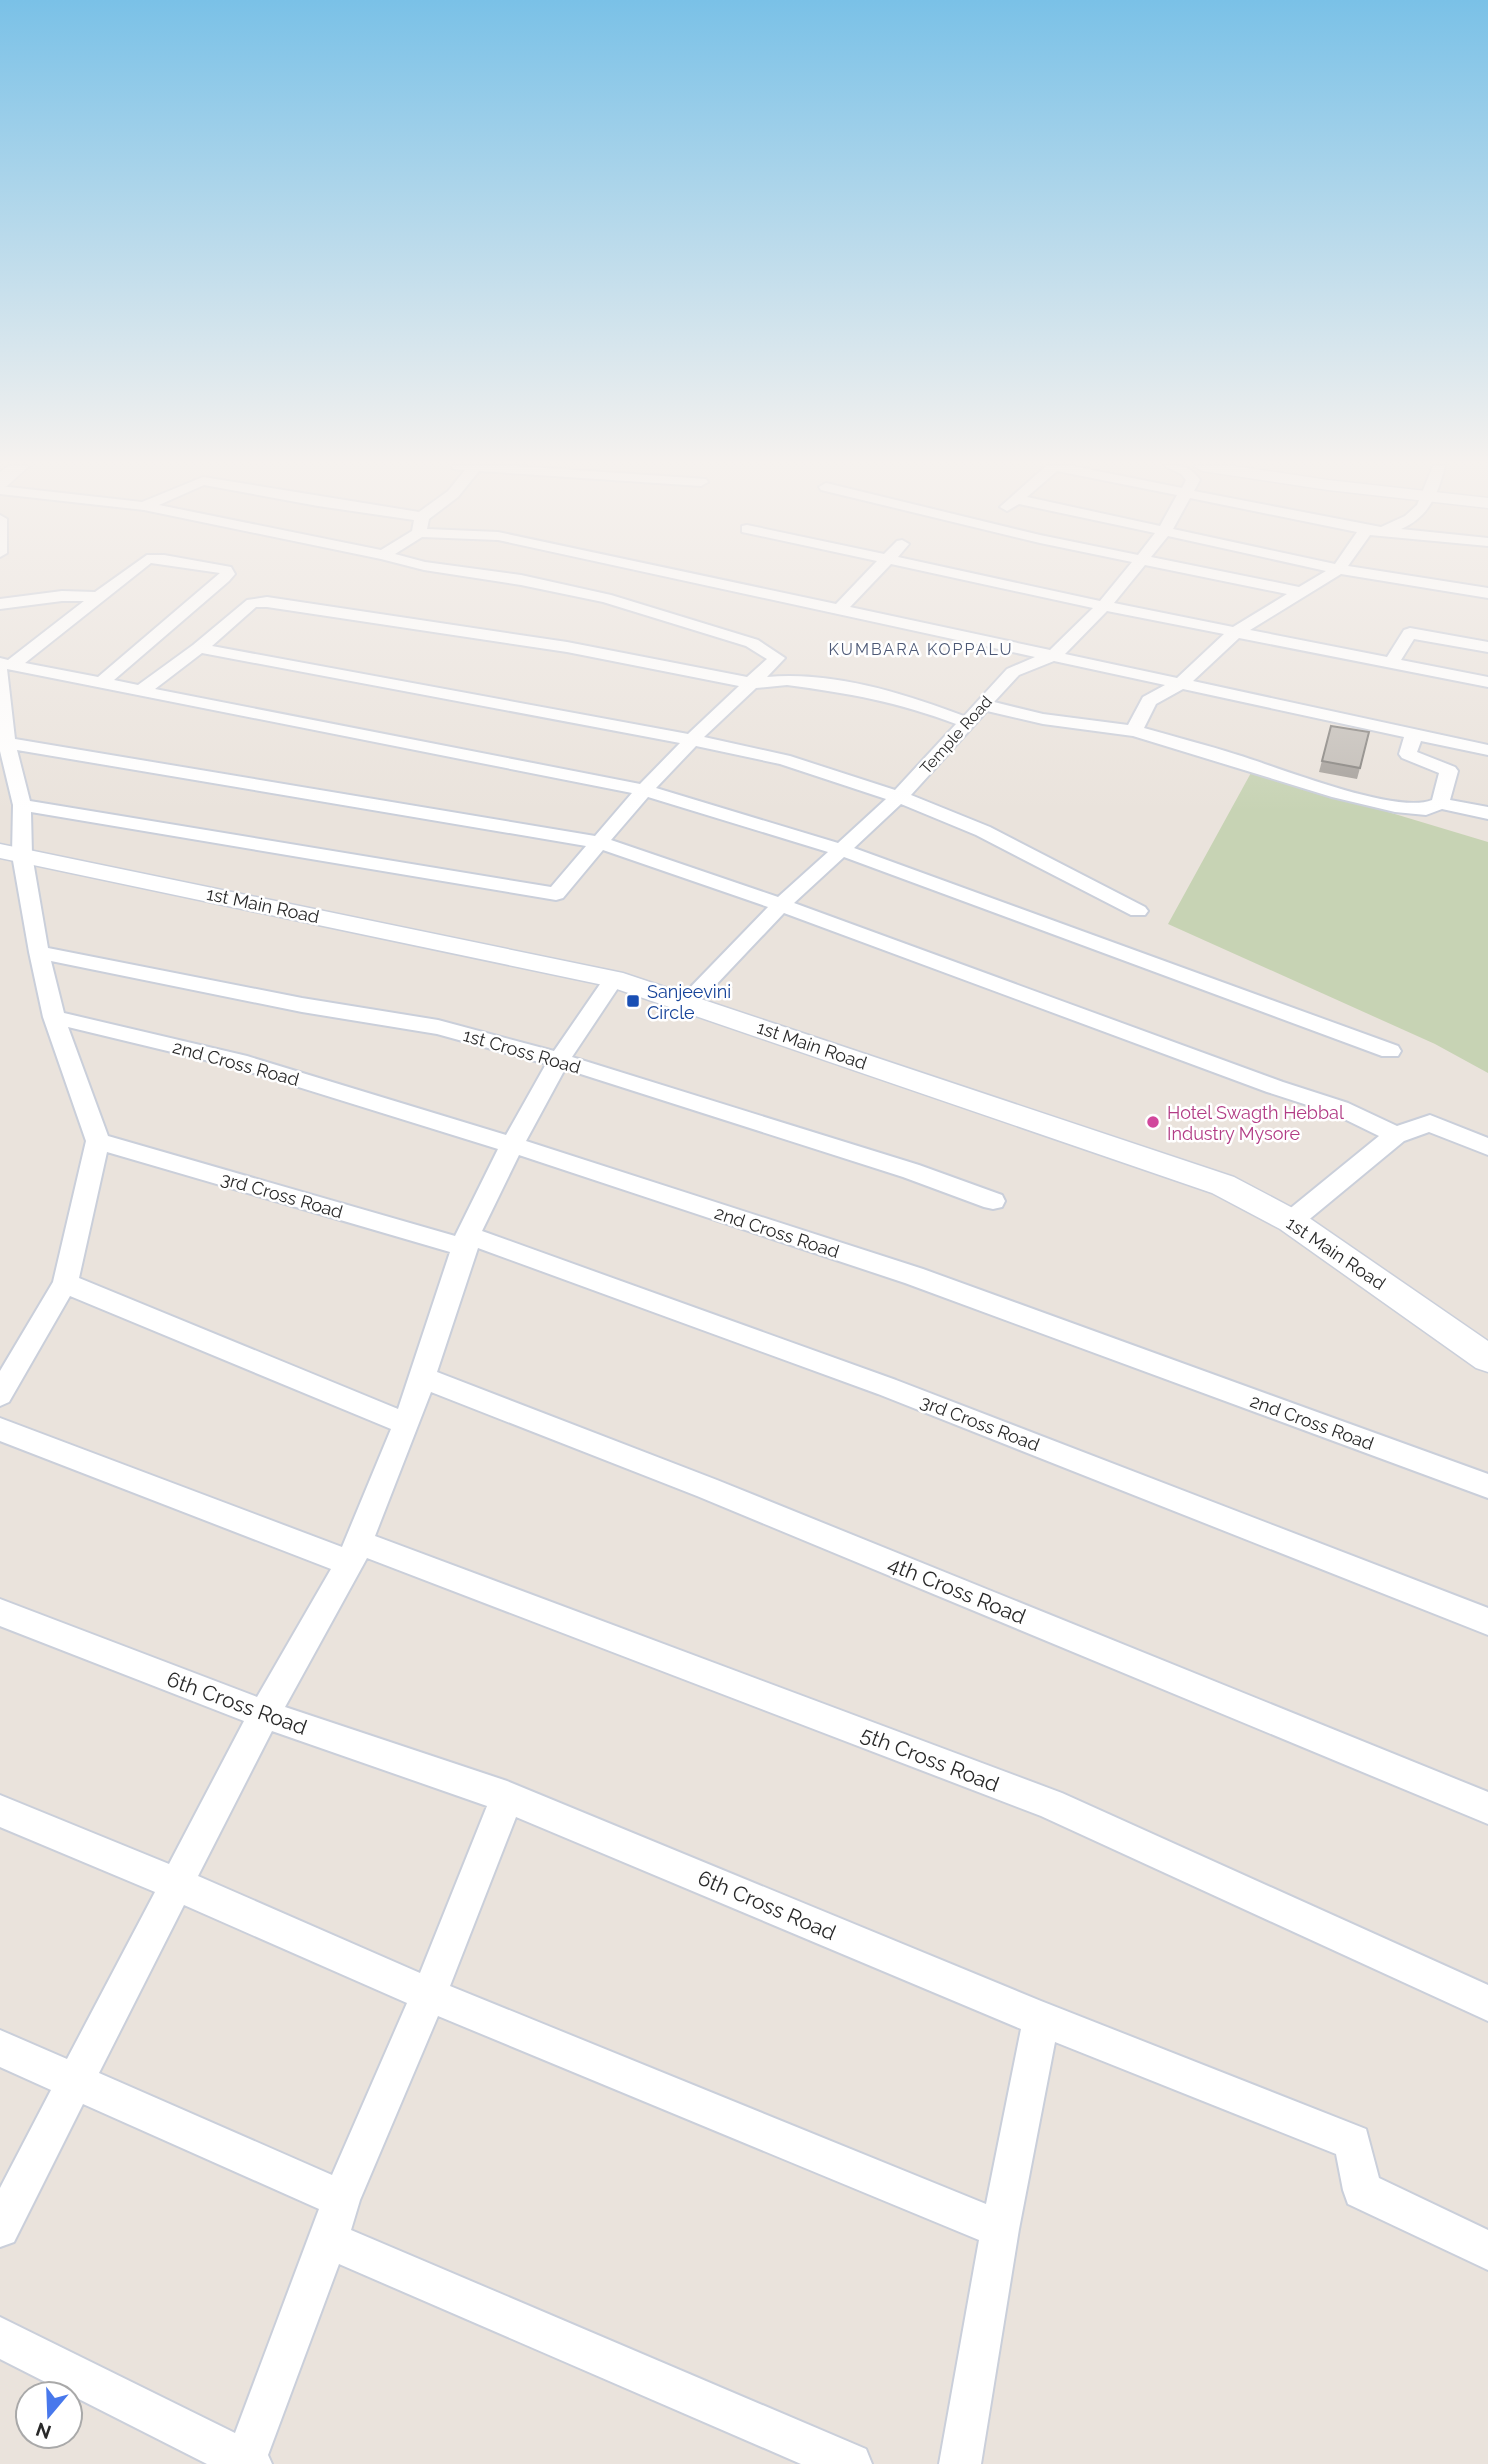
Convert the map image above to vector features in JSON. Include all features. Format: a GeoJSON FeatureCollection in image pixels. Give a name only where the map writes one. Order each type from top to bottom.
{"type":"FeatureCollection","features":[{"type":"Feature","properties":{"kind":"street"},"geometry":{"type":"LineString","coordinates":[[4,666],[118,581]]}},
{"type":"Feature","properties":{"kind":"street"},"geometry":{"type":"LineString","coordinates":[[102,682],[220,581]]}},
{"type":"Feature","properties":{"kind":"street"},"geometry":{"type":"LineString","coordinates":[[22,805],[556,894],[644,790],[691,740],[777,658],[752,643],[606,598],[526,581]]}},
{"type":"Feature","properties":{"kind":"street"},"geometry":{"type":"LineString","coordinates":[[705,581],[1488,750]]}},
{"type":"Feature","properties":{"kind":"street"},"geometry":{"type":"LineString","coordinates":[[839,610],[865,581]]}},
{"type":"Feature","properties":{"kind":"street"},"geometry":{"type":"LineString","coordinates":[[987,581],[1488,682]]}},
{"type":"Feature","properties":{"kind":"street","name":"Temple Road"},"geometry":{"type":"LineString","coordinates":[[687,1003],[781,905],[899,797],[1013,671],[1054,655],[1104,606],[1123,581]]}},
{"type":"Feature","properties":{"kind":"street"},"geometry":{"type":"LineString","coordinates":[[1248,581],[1300,592]]}},
{"type":"Feature","properties":{"kind":"street"},"geometry":{"type":"LineString","coordinates":[[1134,731],[1149,701],[1181,683],[1236,632],[1321,581]]}},
{"type":"Feature","properties":{"kind":"street"},"geometry":{"type":"LineString","coordinates":[[1413,581],[1488,593]]}},
{"type":"Feature","properties":{"kind":"street"},"geometry":{"type":"LineString","coordinates":[[0,604],[62,596],[97,597]]}},
{"type":"Feature","properties":{"kind":"street"},"geometry":{"type":"LineString","coordinates":[[141,691],[199,648],[252,603],[267,601],[567,647],[751,683],[787,680],[857,689],[920,705],[968,723]]}},
{"type":"Feature","properties":{"kind":"street"},"geometry":{"type":"LineString","coordinates":[[1391,663],[1410,633],[1488,647]]}},
{"type":"Feature","properties":{"kind":"street"},"geometry":{"type":"LineString","coordinates":[[199,648],[691,740],[784,761],[899,797],[983,831],[1138,911]]}},
{"type":"Feature","properties":{"kind":"street"},"geometry":{"type":"LineString","coordinates":[[4,666],[102,682],[644,790],[842,850],[1390,1051]]}},
{"type":"Feature","properties":{"kind":"street"},"geometry":{"type":"LineString","coordinates":[[0,1395],[65,1283],[98,1141],[54,1017],[11,853],[22,805],[4,743],[4,666]]}},
{"type":"Feature","properties":{"kind":"street"},"geometry":{"type":"LineString","coordinates":[[984,705],[1043,719],[1134,731],[1338,793],[1395,807],[1426,809],[1440,803],[1488,813]]}},
{"type":"Feature","properties":{"kind":"street"},"geometry":{"type":"LineString","coordinates":[[1414,733],[1408,754],[1448,771],[1440,803]]}},
{"type":"Feature","properties":{"kind":"street"},"geometry":{"type":"LineString","coordinates":[[4,743],[601,843],[781,905],[1275,1087],[1340,1108],[1396,1135]]}},
{"type":"Feature","properties":{"kind":"street","name":"1st Main Road"},"geometry":{"type":"LineString","coordinates":[[11,853],[614,979],[1223,1185],[1291,1221],[1488,1359]]}},
{"type":"Feature","properties":{"kind":"street","name":"1st Cross Road"},"geometry":{"type":"LineString","coordinates":[[39,952],[302,1006],[438,1027],[559,1060],[911,1171],[993,1201]]}},
{"type":"Feature","properties":{"kind":"street"},"geometry":{"type":"LineString","coordinates":[[0,2228],[264,1714],[355,1553],[407,1424],[467,1242],[512,1145],[559,1060],[614,979]]}},
{"type":"Feature","properties":{"kind":"street","name":"2nd Cross Road"},"geometry":{"type":"LineString","coordinates":[[54,1017],[239,1061],[512,1145],[914,1276],[1488,1486]]}},
{"type":"Feature","properties":{"kind":"street"},"geometry":{"type":"LineString","coordinates":[[1291,1221],[1396,1135],[1430,1123],[1488,1147]]}},
{"type":"Feature","properties":{"kind":"street","name":"3rd Cross Road"},"geometry":{"type":"LineString","coordinates":[[98,1141],[467,1242],[887,1387],[1488,1622]]}},
{"type":"Feature","properties":{"kind":"street"},"geometry":{"type":"LineString","coordinates":[[65,1283],[407,1424]]}},
{"type":"Feature","properties":{"kind":"street","name":"4th Cross Road"},"geometry":{"type":"LineString","coordinates":[[423,1378],[707,1488],[1488,1808]]}},
{"type":"Feature","properties":{"kind":"street","name":"5th Cross Road"},"geometry":{"type":"LineString","coordinates":[[0,1429],[355,1553],[1050,1804],[1488,2003]]}},
{"type":"Feature","properties":{"kind":"street","name":"6th Cross Road"},"geometry":{"type":"LineString","coordinates":[[0,1612],[264,1714],[507,1797],[1041,2019],[1353,2142],[1362,2190],[1488,2250]]}},
{"type":"Feature","properties":{"kind":"street"},"geometry":{"type":"LineString","coordinates":[[0,2337],[246,2463],[341,2199],[429,1995],[507,1797]]}},
{"type":"Feature","properties":{"kind":"street"},"geometry":{"type":"LineString","coordinates":[[0,1811],[176,1884],[429,1995],[1000,2229]]}},
{"type":"Feature","properties":{"kind":"street"},"geometry":{"type":"LineString","coordinates":[[960,2464],[1000,2229],[1041,2019]]}},
{"type":"Feature","properties":{"kind":"street"},"geometry":{"type":"LineString","coordinates":[[0,2048],[341,2199]]}},
{"type":"Feature","properties":{"kind":"street"},"geometry":{"type":"LineString","coordinates":[[328,2240],[851,2464]]}},
{"type":"Feature","properties":{"kind":"green space"},"geometry":{"type":"Polygon","coordinates":[[[1252,771],[1488,842],[1488,1073],[1435,1044],[1168,924],[1252,771]]]}},
{"type":"Feature","properties":{"kind":"building"},"geometry":{"type":"Polygon","coordinates":[[[1331,726],[1369,732],[1360,768],[1322,761],[1331,726]]]}},
{"type":"Feature","properties":{"kind":"place","name":"Sanjeevini Circle"},"geometry":{"type":"Point","coordinates":[633,1001]}},
{"type":"Feature","properties":{"kind":"place","name":"Hotel Swagth Hebbal Industry Mysore"},"geometry":{"type":"Point","coordinates":[1153,1122]}},
{"type":"Feature","properties":{"kind":"district","name":"KUMBARA KOPPALU"},"geometry":{"type":"Point","coordinates":[921,649]}}]}
